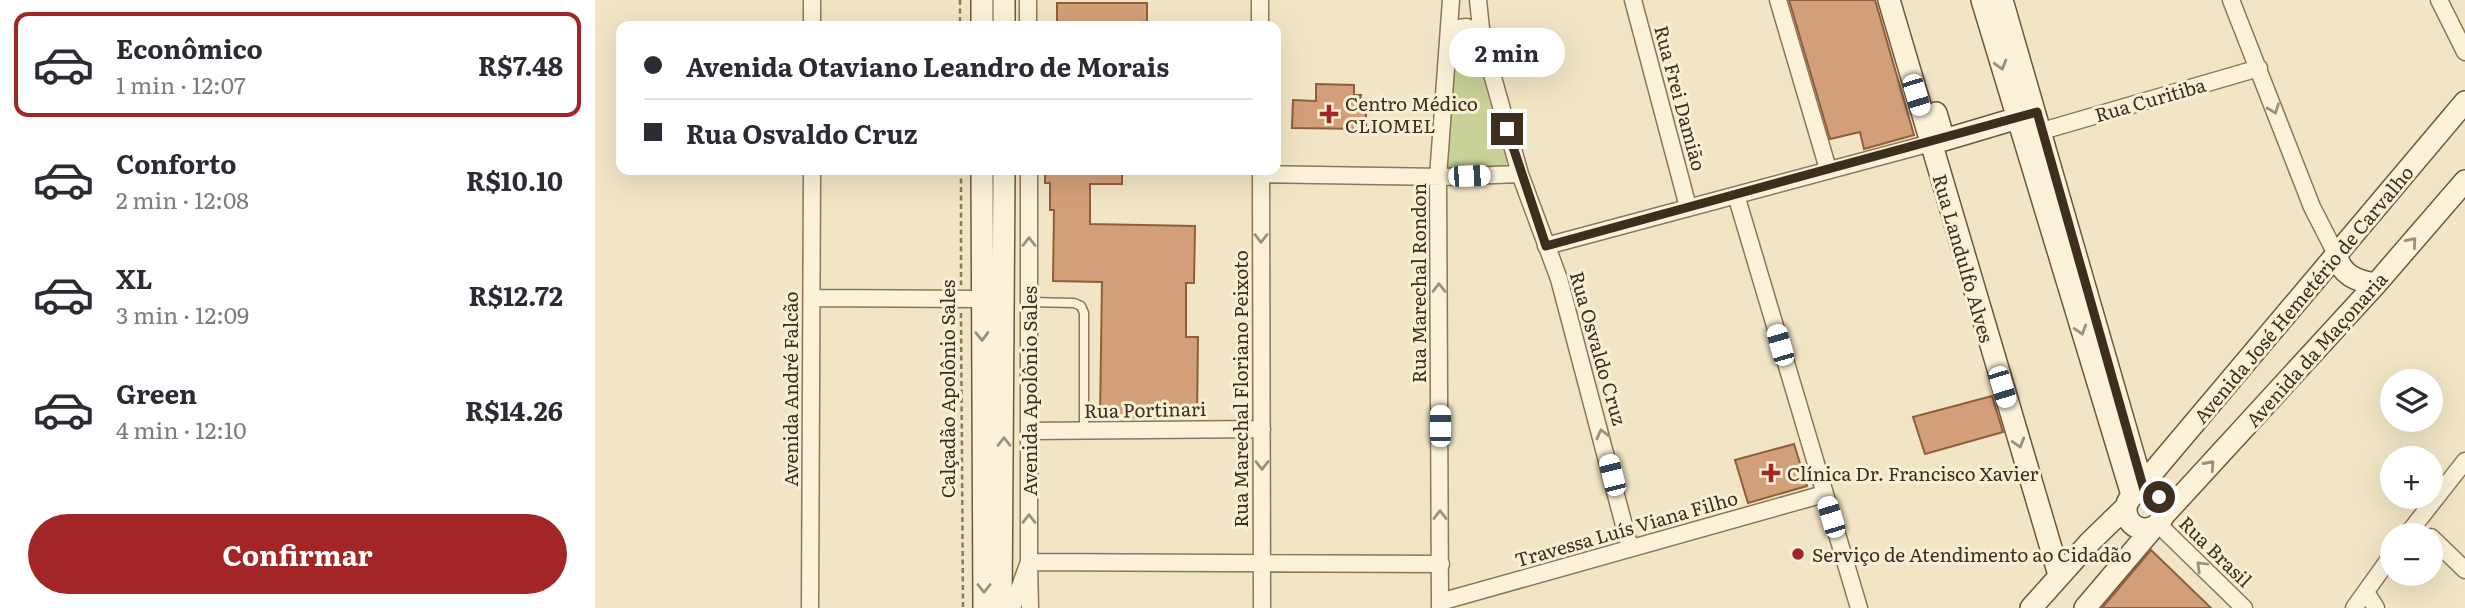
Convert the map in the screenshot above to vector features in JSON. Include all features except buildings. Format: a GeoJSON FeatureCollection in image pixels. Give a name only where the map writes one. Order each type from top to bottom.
{"type":"FeatureCollection","features":[{"type":"Feature","properties":{"kind":"street"},"geometry":{"type":"LineString","coordinates":[[812,0],[812,21]]}},
{"type":"Feature","properties":{"kind":"street"},"geometry":{"type":"LineString","coordinates":[[982,0],[982,21]]}},
{"type":"Feature","properties":{"kind":"street"},"geometry":{"type":"LineString","coordinates":[[1004,0],[1004,21]]}},
{"type":"Feature","properties":{"kind":"street"},"geometry":{"type":"LineString","coordinates":[[1028,0],[1028,21]]}},
{"type":"Feature","properties":{"kind":"street"},"geometry":{"type":"LineString","coordinates":[[1260,0],[1260,21]]}},
{"type":"Feature","properties":{"kind":"street","name":"Rua Frei Damião"},"geometry":{"type":"LineString","coordinates":[[1633,0],[1688,207]]}},
{"type":"Feature","properties":{"kind":"street"},"geometry":{"type":"LineString","coordinates":[[1778,0],[1828,169]]}},
{"type":"Feature","properties":{"kind":"street"},"geometry":{"type":"LineString","coordinates":[[1889,0],[1937,141]]}},
{"type":"Feature","properties":{"kind":"street"},"geometry":{"type":"LineString","coordinates":[[1903,0],[1937,141]]}},
{"type":"Feature","properties":{"kind":"street"},"geometry":{"type":"LineString","coordinates":[[1982,0],[2032,120]]}},
{"type":"Feature","properties":{"kind":"street"},"geometry":{"type":"LineString","coordinates":[[2002,0],[2032,120],[2137,496],[2133,526],[2158,522],[2163,502],[2137,496]]}},
{"type":"Feature","properties":{"kind":"street"},"geometry":{"type":"LineString","coordinates":[[2231,0],[2312,207],[2343,270],[2352,278],[2376,284]]}},
{"type":"Feature","properties":{"kind":"street"},"geometry":{"type":"LineString","coordinates":[[2439,0],[2465,52]]}},
{"type":"Feature","properties":{"kind":"street"},"geometry":{"type":"LineString","coordinates":[[1451,2],[1463,10],[1478,2]]}},
{"type":"Feature","properties":{"kind":"street","name":"Rua Marechal Rondon"},"geometry":{"type":"LineString","coordinates":[[1440,605],[1438,177],[1451,2]]}},
{"type":"Feature","properties":{"kind":"street","name":"Rua Osvaldo Cruz"},"geometry":{"type":"LineString","coordinates":[[1478,2],[1482,38],[1520,174],[1559,279],[1594,402],[1630,548]]}},
{"type":"Feature","properties":{"kind":"street"},"geometry":{"type":"LineString","coordinates":[[1448,43],[1457,28],[1467,27],[1482,38]]}},
{"type":"Feature","properties":{"kind":"street","name":"Rua Curitiba"},"geometry":{"type":"LineString","coordinates":[[1546,246],[1937,141],[2259,68]]}},
{"type":"Feature","properties":{"kind":"street","name":"Avenida José Hemetério de Carvalho"},"geometry":{"type":"LineString","coordinates":[[2031,608],[2059,575],[2137,496],[2153,472],[2465,102]]}},
{"type":"Feature","properties":{"kind":"street","name":"Rua Landulfo Alves"},"geometry":{"type":"LineString","coordinates":[[1937,141],[2059,575]]}},
{"type":"Feature","properties":{"kind":"street"},"geometry":{"type":"LineString","coordinates":[[1281,173],[1438,177],[1520,174]]}},
{"type":"Feature","properties":{"kind":"street","name":"Avenida André Falcão"},"geometry":{"type":"LineString","coordinates":[[810,608],[812,175]]}},
{"type":"Feature","properties":{"kind":"street"},"geometry":{"type":"LineString","coordinates":[[982,175],[971,299],[984,608]]}},
{"type":"Feature","properties":{"kind":"street","name":"Avenida Apolônio Sales"},"geometry":{"type":"LineString","coordinates":[[1001,608],[1004,175]]}},
{"type":"Feature","properties":{"kind":"street","name":"Avenida Apolônio Sales"},"geometry":{"type":"LineString","coordinates":[[1012,608],[1029,562],[1029,175]]}},
{"type":"Feature","properties":{"kind":"street","name":"Rua Marechal Floriano Peixoto"},"geometry":{"type":"LineString","coordinates":[[1261,175],[1262,608]]}},
{"type":"Feature","properties":{"kind":"street","name":"Avenida da Maçonaria"},"geometry":{"type":"LineString","coordinates":[[2085,608],[2158,522],[2376,284],[2465,181]]}},
{"type":"Feature","properties":{"kind":"street"},"geometry":{"type":"LineString","coordinates":[[1736,195],[1859,608]]}},
{"type":"Feature","properties":{"kind":"street"},"geometry":{"type":"LineString","coordinates":[[2317,280],[2338,284],[2352,309]]}},
{"type":"Feature","properties":{"kind":"street"},"geometry":{"type":"LineString","coordinates":[[812,298],[971,299]]}},
{"type":"Feature","properties":{"kind":"street","name":"Rua Portinari"},"geometry":{"type":"LineString","coordinates":[[1029,431],[1262,429]]}},
{"type":"Feature","properties":{"kind":"street"},"geometry":{"type":"LineString","coordinates":[[2416,523],[2465,461]]}},
{"type":"Feature","properties":{"kind":"street","name":"Travessa Luís Viana Filho"},"geometry":{"type":"LineString","coordinates":[[1440,605],[1824,494]]}},
{"type":"Feature","properties":{"kind":"street","name":"Rua Brasil"},"geometry":{"type":"LineString","coordinates":[[2158,522],[2244,608]]}},
{"type":"Feature","properties":{"kind":"street"},"geometry":{"type":"LineString","coordinates":[[2443,549],[2465,570]]}},
{"type":"Feature","properties":{"kind":"street"},"geometry":{"type":"LineString","coordinates":[[1030,608],[1029,562],[1441,564]]}},
{"type":"Feature","properties":{"kind":"street"},"geometry":{"type":"LineString","coordinates":[[2354,608],[2380,572]]}},
{"type":"Feature","properties":{"kind":"street"},"geometry":{"type":"LineString","coordinates":[[2366,592],[2377,608]]}},
{"type":"Feature","properties":{"kind":"lane"},"geometry":{"type":"LineString","coordinates":[[1029,302],[1074,303],[1081,306],[1084,313],[1084,431]]}},
{"type":"Feature","properties":{"kind":"path"},"geometry":{"type":"LineString","coordinates":[[960,0],[960,21]]}},
{"type":"Feature","properties":{"kind":"path","name":"Calçadão Apolônio Sales"},"geometry":{"type":"LineString","coordinates":[[961,175],[971,299],[963,608]]}},
{"type":"Feature","properties":{"kind":"green space"},"geometry":{"type":"Polygon","coordinates":[[[1473,34],[1509,158],[1504,168],[1446,170],[1455,41],[1458,36],[1473,34]]]}},
{"type":"Feature","properties":{"kind":"place","name":"Centro Médico CLIOMEL"},"geometry":{"type":"Point","coordinates":[1329,114]}},
{"type":"Feature","properties":{"kind":"place","name":"Clínica Dr. Francisco Xavier"},"geometry":{"type":"Point","coordinates":[1771,473]}},
{"type":"Feature","properties":{"kind":"place","name":"Serviço de Atendimento ao Cidadão"},"geometry":{"type":"Point","coordinates":[1798,554]}},
{"type":"Feature","properties":{"kind":"route"},"geometry":{"type":"LineString","coordinates":[[1507,129],[1546,246],[2037,112],[2144,490],[2159,497]]}}]}
